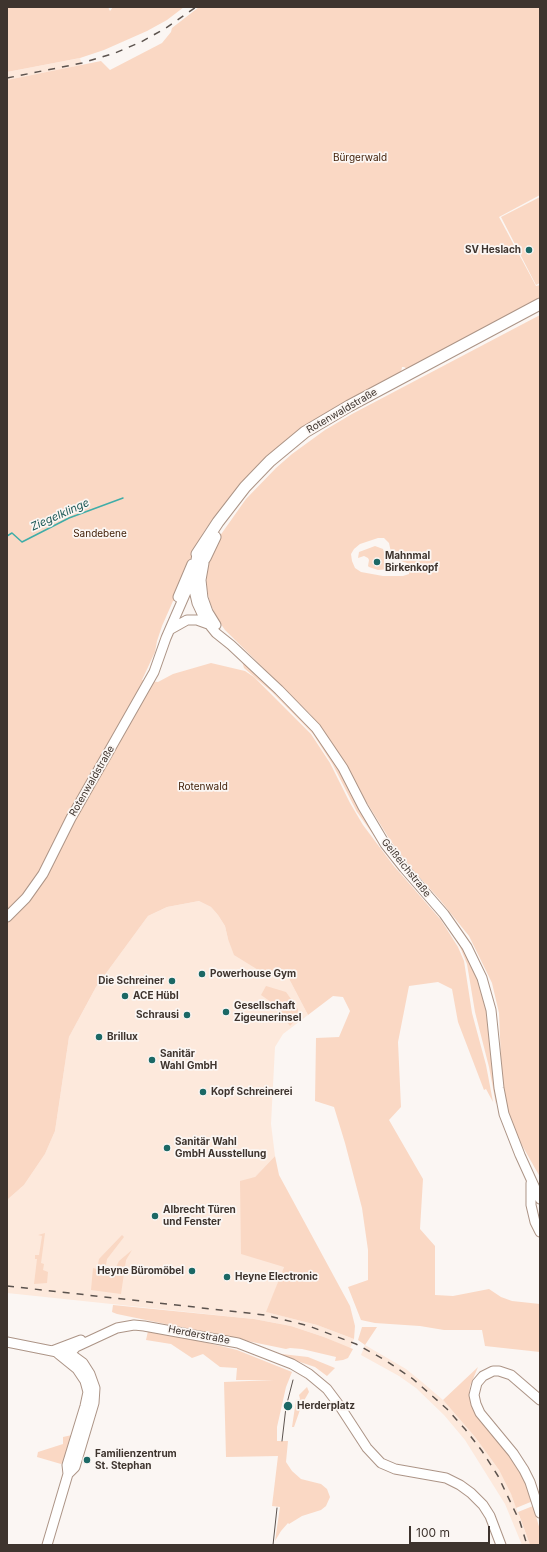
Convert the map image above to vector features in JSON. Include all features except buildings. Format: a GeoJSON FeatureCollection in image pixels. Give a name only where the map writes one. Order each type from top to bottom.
{"type":"FeatureCollection","features":[{"type":"Feature","properties":{"kind":"highway","name":"Rotenwaldstraße"},"geometry":{"type":"LineString","coordinates":[[201,556],[218,522],[245,487],[270,461],[305,432],[349,406],[540,304]]}},
{"type":"Feature","properties":{"kind":"highway","name":"Rotenwaldstraße"},"geometry":{"type":"LineString","coordinates":[[201,556],[248,492],[274,466],[308,438],[353,410],[540,312]]}},
{"type":"Feature","properties":{"kind":"main road","name":"Rotenwaldstraße"},"geometry":{"type":"LineString","coordinates":[[7,918],[26,898],[43,874],[71,818],[154,672],[166,638],[201,556]]}},
{"type":"Feature","properties":{"kind":"main road","name":"Rotenwaldstraße"},"geometry":{"type":"LineString","coordinates":[[166,638],[167,627],[186,577],[201,556]]}},
{"type":"Feature","properties":{"kind":"main road","name":"Rotenwaldstraße"},"geometry":{"type":"LineString","coordinates":[[201,556],[201,580],[205,603],[213,622],[231,645]]}},
{"type":"Feature","properties":{"kind":"main road","name":"Geißeichstraße"},"geometry":{"type":"LineString","coordinates":[[193,577],[197,603],[208,624],[279,690],[316,728],[343,768],[363,807],[385,844],[444,914],[467,948],[482,978],[491,1010],[504,1114],[517,1149],[540,1199]]}},
{"type":"Feature","properties":{"kind":"main road"},"geometry":{"type":"LineString","coordinates":[[171,629],[187,620],[197,620],[208,624]]}},
{"type":"Feature","properties":{"kind":"main road","name":"Geißeichstraße"},"geometry":{"type":"LineString","coordinates":[[531,1180],[531,1205],[535,1222],[540,1232]]}},
{"type":"Feature","properties":{"kind":"main road"},"geometry":{"type":"LineString","coordinates":[[531,1180],[540,1184]]}},
{"type":"Feature","properties":{"kind":"main road","name":"Herderstraße"},"geometry":{"type":"LineString","coordinates":[[70,1353],[76,1346],[117,1328],[134,1325],[222,1339],[252,1348],[292,1364],[309,1374],[327,1389],[367,1448],[381,1463],[403,1471],[446,1478],[460,1485],[471,1493],[483,1505],[490,1516],[501,1545]]}},
{"type":"Feature","properties":{"kind":"main road"},"geometry":{"type":"LineString","coordinates":[[54,1351],[80,1340],[90,1340]]}},
{"type":"Feature","properties":{"kind":"main road"},"geometry":{"type":"LineString","coordinates":[[7,1342],[70,1353],[83,1363],[95,1388],[94,1403],[84,1422]]}},
{"type":"Feature","properties":{"kind":"main road"},"geometry":{"type":"LineString","coordinates":[[47,1545],[68,1474],[75,1467],[88,1392],[82,1374],[73,1365],[54,1351]]}},
{"type":"Feature","properties":{"kind":"main road"},"geometry":{"type":"LineString","coordinates":[[70,1353],[73,1365]]}},
{"type":"Feature","properties":{"kind":"main road"},"geometry":{"type":"LineString","coordinates":[[540,1400],[511,1375],[499,1371],[483,1376],[477,1383],[474,1395],[480,1413],[513,1453],[524,1470],[530,1482],[540,1512]]}},
{"type":"Feature","properties":{"kind":"shaded area"},"geometry":{"type":"Polygon","coordinates":[[[80,58],[82,65],[7,80],[7,72],[80,58]]]}},
{"type":"Feature","properties":{"kind":"shaded area"},"geometry":{"type":"Polygon","coordinates":[[[199,901],[211,907],[218,915],[225,926],[228,939],[286,973],[308,1015],[283,1034],[275,1047],[271,1124],[275,1156],[255,1177],[284,1267],[267,1312],[317,1325],[354,1339],[350,1349],[324,1337],[291,1326],[254,1319],[7,1293],[7,1200],[24,1185],[45,1154],[55,1131],[69,1037],[96,987],[148,916],[167,907],[199,901]]]}},
{"type":"Feature","properties":{"kind":"shaded area"},"geometry":{"type":"Polygon","coordinates":[[[365,1345],[406,1369],[422,1382],[443,1400],[475,1437],[499,1470],[511,1494],[530,1545],[522,1545],[505,1504],[465,1440],[444,1415],[416,1388],[399,1376],[361,1355],[365,1345]]]}},
{"type":"Feature","properties":{"kind":"green space"},"geometry":{"type":"Polygon","coordinates":[[[7,7],[108,7],[110,11],[113,7],[184,7],[167,20],[147,31],[104,50],[80,58],[7,72],[7,7]]]}},
{"type":"Feature","properties":{"kind":"green space"},"geometry":{"type":"Polygon","coordinates":[[[199,7],[540,7],[540,195],[499,217],[536,286],[540,285],[540,301],[414,368],[407,369],[402,367],[401,372],[268,456],[254,469],[232,494],[205,530],[195,547],[197,548],[183,578],[175,601],[173,601],[162,626],[155,652],[142,680],[158,682],[173,674],[211,663],[245,671],[254,677],[311,734],[330,763],[363,825],[393,865],[441,920],[458,947],[464,961],[472,1013],[486,1065],[493,1102],[486,1089],[484,1090],[458,1022],[452,989],[438,982],[409,986],[398,1042],[401,1107],[389,1120],[423,1179],[420,1229],[435,1246],[435,1295],[453,1296],[489,1289],[501,1297],[512,1301],[540,1304],[540,1352],[485,1346],[482,1330],[444,1330],[420,1326],[375,1323],[361,1320],[348,1287],[368,1280],[368,1250],[362,1208],[334,1107],[315,1101],[316,1038],[339,1037],[350,1011],[343,997],[333,996],[308,1015],[286,973],[268,976],[234,955],[225,926],[218,915],[211,907],[199,901],[167,907],[148,916],[96,987],[69,1037],[55,1131],[45,1154],[24,1185],[7,1200],[7,80],[101,61],[110,70],[162,43],[171,32],[172,28],[199,7]]]}},
{"type":"Feature","properties":{"kind":"green space","name":"SV Heslach"},"geometry":{"type":"Polygon","coordinates":[[[540,197],[540,283],[536,285],[501,217],[540,197]]]}},
{"type":"Feature","properties":{"kind":"green space"},"geometry":{"type":"Polygon","coordinates":[[[540,315],[540,1177],[515,1133],[510,1119],[504,1094],[499,1013],[492,983],[469,936],[413,870],[390,840],[364,798],[349,769],[310,714],[225,630],[218,620],[210,603],[206,585],[208,560],[217,540],[246,499],[292,454],[325,430],[352,414],[540,315]],[[378,538],[360,544],[354,549],[351,554],[355,568],[361,572],[383,576],[403,576],[409,574],[409,567],[407,563],[401,561],[400,552],[392,557],[389,543],[384,538],[378,538]]]}},
{"type":"Feature","properties":{"kind":"green space"},"geometry":{"type":"Polygon","coordinates":[[[375,546],[383,549],[384,565],[389,569],[378,570],[369,567],[368,558],[364,556],[358,558],[359,552],[375,546]]]}},
{"type":"Feature","properties":{"kind":"green space"},"geometry":{"type":"Polygon","coordinates":[[[242,661],[268,684],[314,732],[337,766],[380,844],[357,812],[333,765],[313,734],[272,692],[244,668],[242,661]]]}},
{"type":"Feature","properties":{"kind":"green space"},"geometry":{"type":"Polygon","coordinates":[[[456,937],[475,971],[488,1015],[497,1101],[496,1104],[489,1067],[475,1012],[467,964],[456,937]]]}},
{"type":"Feature","properties":{"kind":"green space"},"geometry":{"type":"Polygon","coordinates":[[[266,986],[286,992],[298,1009],[298,1017],[290,1026],[274,1004],[261,995],[266,986]]]}},
{"type":"Feature","properties":{"kind":"green space"},"geometry":{"type":"Polygon","coordinates":[[[275,1156],[279,1175],[350,1306],[355,1326],[354,1339],[317,1325],[266,1312],[284,1267],[241,1254],[240,1181],[255,1177],[275,1156]]]}},
{"type":"Feature","properties":{"kind":"green space"},"geometry":{"type":"Polygon","coordinates":[[[45,1233],[41,1263],[44,1264],[43,1270],[48,1272],[47,1283],[34,1284],[37,1259],[35,1259],[35,1255],[39,1255],[42,1236],[38,1235],[45,1233]]]}},
{"type":"Feature","properties":{"kind":"green space"},"geometry":{"type":"Polygon","coordinates":[[[122,1235],[124,1237],[107,1259],[105,1270],[114,1271],[119,1261],[132,1250],[126,1260],[121,1294],[91,1290],[93,1268],[97,1269],[99,1259],[122,1235]]]}},
{"type":"Feature","properties":{"kind":"green space"},"geometry":{"type":"Polygon","coordinates":[[[113,1305],[254,1319],[291,1326],[353,1349],[348,1358],[335,1361],[336,1357],[302,1349],[286,1349],[117,1314],[112,1312],[113,1305]]]}},
{"type":"Feature","properties":{"kind":"green space"},"geometry":{"type":"Polygon","coordinates":[[[362,1327],[377,1327],[365,1345],[358,1340],[362,1327]]]}},
{"type":"Feature","properties":{"kind":"green space"},"geometry":{"type":"Polygon","coordinates":[[[148,1331],[237,1350],[292,1372],[286,1387],[277,1427],[277,1441],[288,1441],[286,1462],[292,1471],[301,1479],[321,1484],[327,1489],[330,1497],[326,1506],[321,1510],[302,1516],[289,1524],[288,1523],[275,1541],[280,1507],[272,1506],[278,1456],[226,1457],[224,1382],[274,1380],[236,1380],[237,1368],[220,1367],[203,1354],[192,1358],[171,1344],[146,1340],[148,1331]]]}},
{"type":"Feature","properties":{"kind":"green space"},"geometry":{"type":"Polygon","coordinates":[[[273,1353],[308,1357],[335,1368],[327,1376],[315,1367],[273,1353]]]}},
{"type":"Feature","properties":{"kind":"green space"},"geometry":{"type":"Polygon","coordinates":[[[478,1367],[470,1386],[469,1395],[475,1412],[520,1468],[533,1501],[516,1508],[499,1470],[475,1437],[443,1400],[478,1367]]]}},
{"type":"Feature","properties":{"kind":"green space"},"geometry":{"type":"Polygon","coordinates":[[[307,1387],[309,1392],[302,1404],[294,1427],[292,1427],[296,1400],[300,1399],[299,1395],[307,1387]]]}},
{"type":"Feature","properties":{"kind":"green space"},"geometry":{"type":"Polygon","coordinates":[[[72,1435],[64,1462],[61,1464],[37,1457],[38,1452],[63,1444],[63,1437],[72,1435]]]}},
{"type":"Feature","properties":{"kind":"green space"},"geometry":{"type":"Polygon","coordinates":[[[533,1506],[540,1530],[540,1545],[530,1545],[518,1512],[533,1506]]]}},
{"type":"Feature","properties":{"kind":"waterway","name":"Ziegelklinge"},"geometry":{"type":"LineString","coordinates":[[7,536],[12,533],[22,542],[69,518],[123,498]]}},
{"type":"Feature","properties":{"kind":"tram line"},"geometry":{"type":"LineString","coordinates":[[282,1441],[286,1407],[293,1380]]}},
{"type":"Feature","properties":{"kind":"tram line"},"geometry":{"type":"LineString","coordinates":[[273,1545],[277,1508]]}},
{"type":"Feature","properties":{"kind":"railway"},"geometry":{"type":"LineString","coordinates":[[7,78],[82,63],[115,53],[141,42],[166,28],[196,7]]}},
{"type":"Feature","properties":{"kind":"railway"},"geometry":{"type":"LineString","coordinates":[[7,1286],[265,1315],[309,1326],[356,1344],[385,1360],[413,1379],[447,1409],[465,1429],[482,1451],[498,1476],[520,1522],[527,1545]]}},
{"type":"Feature","properties":{"kind":"place","name":"SV Heslach"},"geometry":{"type":"Point","coordinates":[529,250]}},
{"type":"Feature","properties":{"kind":"place","name":"Mahnmal Birkenkopf"},"geometry":{"type":"Point","coordinates":[377,562]}},
{"type":"Feature","properties":{"kind":"place","name":"Powerhouse Gym"},"geometry":{"type":"Point","coordinates":[202,974]}},
{"type":"Feature","properties":{"kind":"place","name":"Die Schreiner"},"geometry":{"type":"Point","coordinates":[172,981]}},
{"type":"Feature","properties":{"kind":"place","name":"ACE Hübl"},"geometry":{"type":"Point","coordinates":[125,996]}},
{"type":"Feature","properties":{"kind":"place","name":"Gesellschaft Zigeunerinsel"},"geometry":{"type":"Point","coordinates":[226,1012]}},
{"type":"Feature","properties":{"kind":"place","name":"Schrausi"},"geometry":{"type":"Point","coordinates":[187,1015]}},
{"type":"Feature","properties":{"kind":"place","name":"Brillux"},"geometry":{"type":"Point","coordinates":[99,1037]}},
{"type":"Feature","properties":{"kind":"place","name":"Sanitär Wahl GmbH"},"geometry":{"type":"Point","coordinates":[152,1060]}},
{"type":"Feature","properties":{"kind":"place","name":"Kopf Schreinerei"},"geometry":{"type":"Point","coordinates":[203,1092]}},
{"type":"Feature","properties":{"kind":"place","name":"Sanitär Wahl GmbH Ausstellung"},"geometry":{"type":"Point","coordinates":[167,1148]}},
{"type":"Feature","properties":{"kind":"place","name":"Albrecht Türen und Fenster"},"geometry":{"type":"Point","coordinates":[155,1216]}},
{"type":"Feature","properties":{"kind":"place","name":"Heyne Büromöbel"},"geometry":{"type":"Point","coordinates":[192,1271]}},
{"type":"Feature","properties":{"kind":"place","name":"Heyne Electronic"},"geometry":{"type":"Point","coordinates":[227,1277]}},
{"type":"Feature","properties":{"kind":"place","name":"Herderplatz"},"geometry":{"type":"Point","coordinates":[288,1406]}},
{"type":"Feature","properties":{"kind":"place","name":"Familienzentrum St. Stephan"},"geometry":{"type":"Point","coordinates":[87,1460]}},
{"type":"Feature","properties":{"kind":"park label","name":"Bürgerwald"},"geometry":{"type":"Point","coordinates":[360,158]}},
{"type":"Feature","properties":{"kind":"park label","name":"Sandebene"},"geometry":{"type":"Point","coordinates":[100,534]}},
{"type":"Feature","properties":{"kind":"park label","name":"Rotenwald"},"geometry":{"type":"Point","coordinates":[203,787]}}]}
